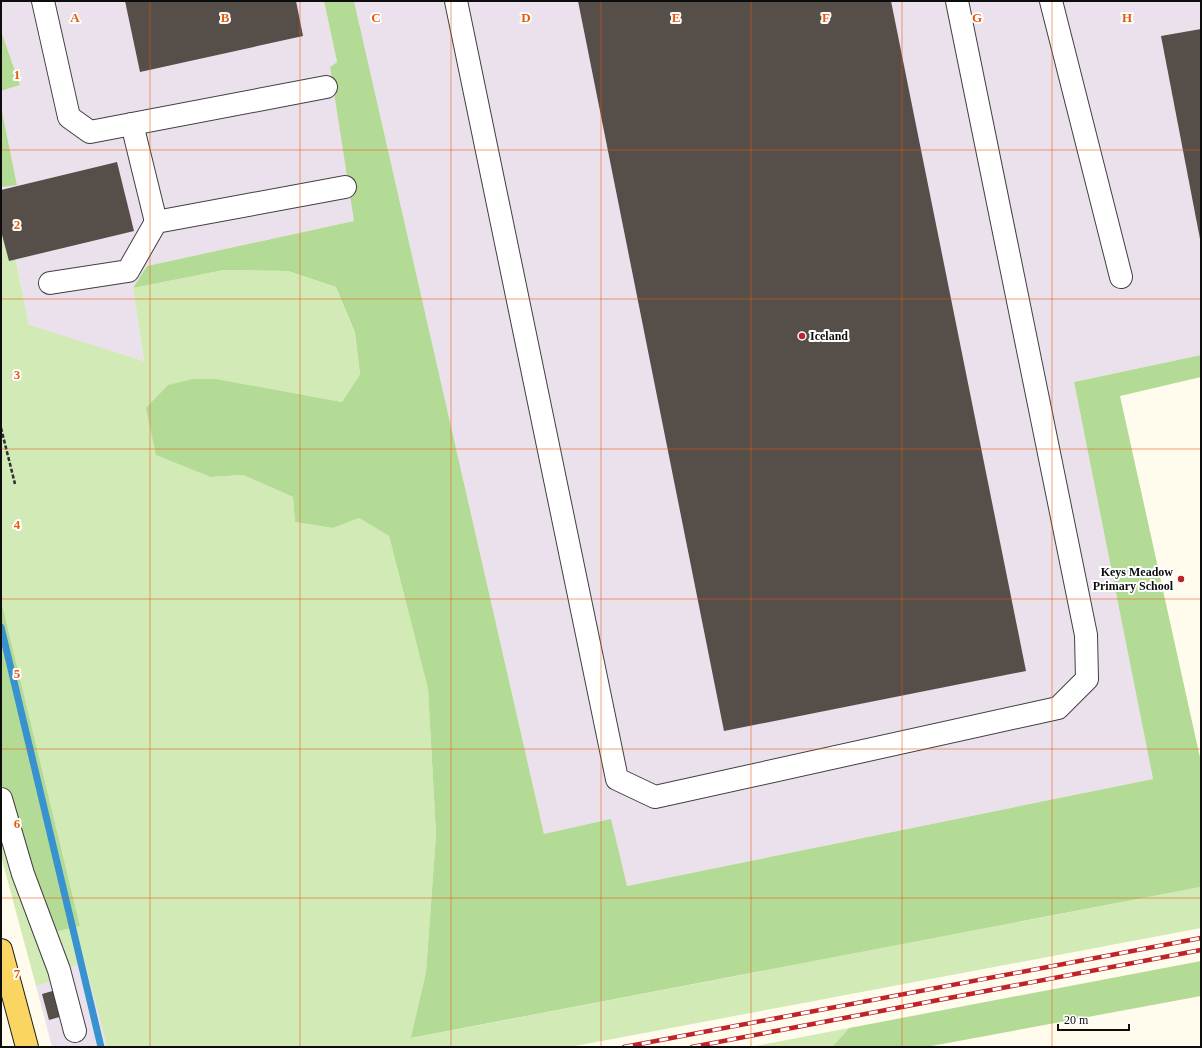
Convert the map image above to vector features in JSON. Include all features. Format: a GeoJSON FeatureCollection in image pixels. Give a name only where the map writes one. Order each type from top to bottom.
{"type":"FeatureCollection","features":[{"type":"Feature","properties":{"kind":"main road"},"geometry":{"type":"LineString","coordinates":[[1,950],[27,1047]]}},
{"type":"Feature","properties":{"kind":"lane"},"geometry":{"type":"LineString","coordinates":[[44,1],[69,117],[90,132],[326,87]]}},
{"type":"Feature","properties":{"kind":"lane"},"geometry":{"type":"LineString","coordinates":[[456,1],[617,779],[655,797],[1058,708],[1087,679],[1086,635],[957,1]]}},
{"type":"Feature","properties":{"kind":"lane"},"geometry":{"type":"LineString","coordinates":[[1051,1],[1121,277]]}},
{"type":"Feature","properties":{"kind":"lane"},"geometry":{"type":"LineString","coordinates":[[50,283],[128,271],[156,222],[132,124]]}},
{"type":"Feature","properties":{"kind":"lane"},"geometry":{"type":"LineString","coordinates":[[156,222],[345,187]]}},
{"type":"Feature","properties":{"kind":"lane"},"geometry":{"type":"LineString","coordinates":[[1,799],[23,874],[59,970],[75,1031]]}},
{"type":"Feature","properties":{"kind":"path"},"geometry":{"type":"LineString","coordinates":[[1,428],[15,484]]}},
{"type":"Feature","properties":{"kind":"shaded area"},"geometry":{"type":"Polygon","coordinates":[[[1,1],[324,1],[337,62],[330,67],[355,221],[147,266],[133,288],[144,361],[29,326],[2,187],[17,184],[1,106],[1,91],[20,85],[1,31],[1,1]]]}},
{"type":"Feature","properties":{"kind":"shaded area"},"geometry":{"type":"Polygon","coordinates":[[[354,1],[1201,1],[1201,355],[1074,382],[1153,779],[627,886],[544,834],[354,1]]]}},
{"type":"Feature","properties":{"kind":"shaded area"},"geometry":{"type":"Polygon","coordinates":[[[85,962],[107,1047],[52,1047],[36,986],[53,981],[51,973],[85,962]]]}},
{"type":"Feature","properties":{"kind":"green space"},"geometry":{"type":"Polygon","coordinates":[[[324,1],[354,1],[544,834],[611,819],[627,886],[1153,779],[1074,382],[1201,355],[1201,377],[1120,396],[1201,762],[1201,887],[411,1038],[426,972],[436,834],[428,689],[389,536],[359,518],[333,528],[295,522],[293,497],[243,475],[211,477],[156,455],[146,408],[168,385],[193,379],[217,379],[342,402],[360,374],[355,333],[336,287],[288,271],[224,270],[133,288],[147,266],[354,221],[330,67],[337,62],[324,1]]]}},
{"type":"Feature","properties":{"kind":"green space"},"geometry":{"type":"Polygon","coordinates":[[[1,31],[20,85],[1,91],[1,31]]]}},
{"type":"Feature","properties":{"kind":"green space"},"geometry":{"type":"Polygon","coordinates":[[[1,106],[17,185],[2,187],[1,186],[1,106]]]}},
{"type":"Feature","properties":{"kind":"green space"},"geometry":{"type":"Polygon","coordinates":[[[1,186],[29,325],[144,361],[133,288],[224,270],[288,271],[336,287],[355,334],[360,374],[342,402],[217,379],[211,477],[243,475],[293,497],[295,522],[333,528],[359,518],[389,536],[428,689],[436,834],[426,972],[412,1038],[1201,887],[1201,928],[570,1047],[107,1047],[85,963],[65,968],[51,933],[80,926],[1,600],[1,186]]]}},
{"type":"Feature","properties":{"kind":"green space"},"geometry":{"type":"Polygon","coordinates":[[[1,600],[80,926],[51,933],[9,814],[1,782],[1,600]]]}},
{"type":"Feature","properties":{"kind":"green space"},"geometry":{"type":"Polygon","coordinates":[[[1,814],[53,981],[36,986],[1,856],[1,814]]]}},
{"type":"Feature","properties":{"kind":"green space"},"geometry":{"type":"Polygon","coordinates":[[[1201,961],[1201,996],[926,1047],[832,1047],[849,1028],[1201,961]]]}},
{"type":"Feature","properties":{"kind":"green space"},"geometry":{"type":"Polygon","coordinates":[[[849,1028],[832,1047],[751,1047],[849,1028]]]}},
{"type":"Feature","properties":{"kind":"building"},"geometry":{"type":"Polygon","coordinates":[[[125,1],[296,1],[303,36],[140,72],[125,1]]]}},
{"type":"Feature","properties":{"kind":"building","name":"Iceland"},"geometry":{"type":"Polygon","coordinates":[[[578,1],[891,1],[1026,671],[724,731],[578,1]]]}},
{"type":"Feature","properties":{"kind":"building"},"geometry":{"type":"Polygon","coordinates":[[[1201,29],[1201,239],[1200,239],[1161,36],[1201,29]]]}},
{"type":"Feature","properties":{"kind":"building"},"geometry":{"type":"Polygon","coordinates":[[[117,162],[134,231],[9,261],[1,231],[1,190],[117,162]]]}},
{"type":"Feature","properties":{"kind":"building"},"geometry":{"type":"Polygon","coordinates":[[[56,990],[63,1016],[49,1020],[42,994],[56,990]]]}},
{"type":"Feature","properties":{"kind":"waterway"},"geometry":{"type":"LineString","coordinates":[[1,627],[101,1047]]}},
{"type":"Feature","properties":{"kind":"railway"},"geometry":{"type":"LineString","coordinates":[[624,1047],[1201,938]]}},
{"type":"Feature","properties":{"kind":"railway"},"geometry":{"type":"LineString","coordinates":[[692,1047],[1201,950]]}},
{"type":"Feature","properties":{"kind":"place","name":"Iceland"},"geometry":{"type":"Point","coordinates":[802,336]}},
{"type":"Feature","properties":{"kind":"place","name":"Keys Meadow Primary School"},"geometry":{"type":"Point","coordinates":[1181,579]}}]}
